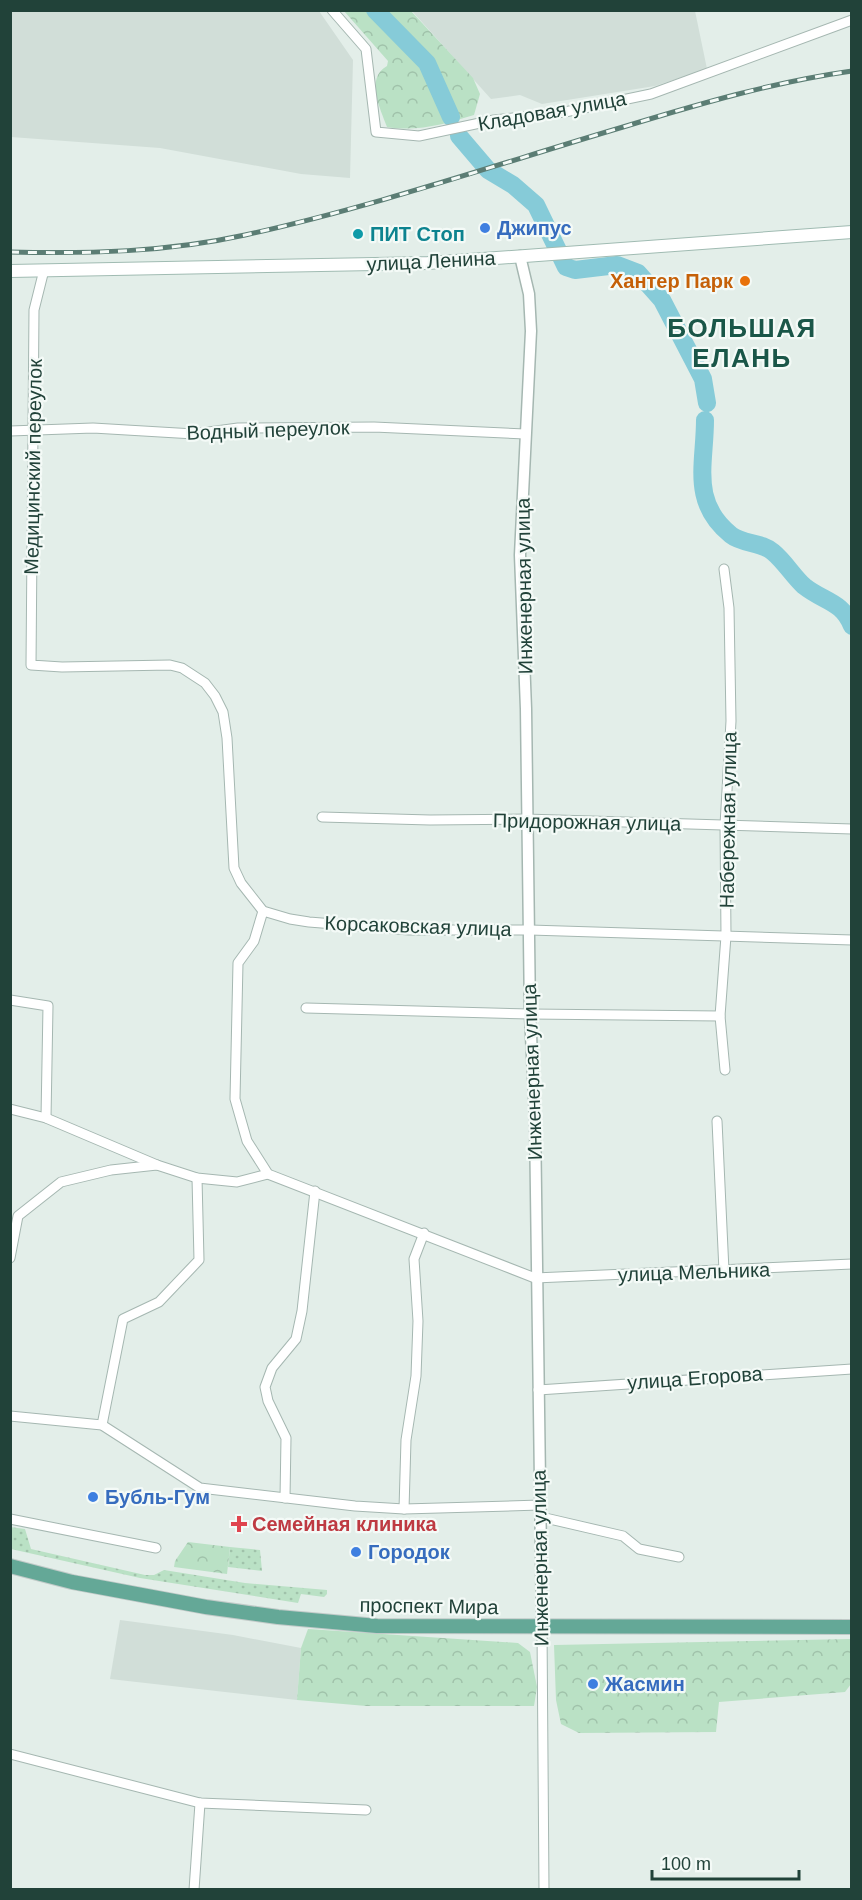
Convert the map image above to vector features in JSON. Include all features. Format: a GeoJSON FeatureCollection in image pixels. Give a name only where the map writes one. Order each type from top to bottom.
{"type":"FeatureCollection","features":[{"type":"Feature","properties":{"kind":"main road","name":"улица Ленина"},"geometry":{"type":"LineString","coordinates":[[10,271],[428,263],[852,232]]}},
{"type":"Feature","properties":{"kind":"main road","name":"проспект Мира"},"geometry":{"type":"LineString","coordinates":[[10,1566],[72,1582],[278,1617],[377,1626],[852,1628]]}},
{"type":"Feature","properties":{"kind":"street","name":"Кладовая улица"},"geometry":{"type":"LineString","coordinates":[[332,10],[366,49],[376,132],[419,136],[494,120],[565,112],[651,94],[852,20]]}},
{"type":"Feature","properties":{"kind":"street","name":"Инженерная улица"},"geometry":{"type":"LineString","coordinates":[[520,256],[529,294],[531,331],[520,555],[526,709],[525,819],[534,1119],[544,1890]]}},
{"type":"Feature","properties":{"kind":"street","name":"Медицинский переулок"},"geometry":{"type":"LineString","coordinates":[[44,270],[34,310],[31,665],[62,667],[170,665],[182,668],[205,683],[215,696],[226,724],[234,868],[241,883],[263,911]]}},
{"type":"Feature","properties":{"kind":"street","name":"Водный переулок"},"geometry":{"type":"LineString","coordinates":[[10,431],[34,432],[93,428],[194,434],[238,429],[374,427],[525,434]]}},
{"type":"Feature","properties":{"kind":"street","name":"Набережная улица"},"geometry":{"type":"LineString","coordinates":[[724,569],[729,608],[731,722],[725,825],[726,936],[720,1016],[725,1070]]}},
{"type":"Feature","properties":{"kind":"street","name":"Придорожная улица"},"geometry":{"type":"LineString","coordinates":[[322,817],[430,820],[525,819],[852,829]]}},
{"type":"Feature","properties":{"kind":"street","name":"Корсаковская улица"},"geometry":{"type":"LineString","coordinates":[[263,911],[290,919],[409,930],[530,930],[852,940]]}},
{"type":"Feature","properties":{"kind":"street"},"geometry":{"type":"LineString","coordinates":[[263,911],[254,940],[238,963],[235,1100],[247,1141],[268,1174]]}},
{"type":"Feature","properties":{"kind":"street"},"geometry":{"type":"LineString","coordinates":[[10,1000],[48,1006],[46,1118]]}},
{"type":"Feature","properties":{"kind":"street"},"geometry":{"type":"LineString","coordinates":[[306,1008],[720,1016]]}},
{"type":"Feature","properties":{"kind":"street"},"geometry":{"type":"LineString","coordinates":[[10,1109],[46,1118],[157,1166],[197,1178],[237,1182],[268,1174],[536,1278]]}},
{"type":"Feature","properties":{"kind":"street"},"geometry":{"type":"LineString","coordinates":[[717,1122],[724,1271]]}},
{"type":"Feature","properties":{"kind":"street"},"geometry":{"type":"LineString","coordinates":[[10,1258],[14,1215],[60,1182],[111,1170],[157,1166]]}},
{"type":"Feature","properties":{"kind":"street"},"geometry":{"type":"LineString","coordinates":[[102,1425],[123,1319],[159,1302],[199,1260],[197,1178]]}},
{"type":"Feature","properties":{"kind":"street"},"geometry":{"type":"LineString","coordinates":[[285,1498],[286,1438],[268,1401],[265,1387],[272,1368],[296,1339],[302,1311],[315,1191]]}},
{"type":"Feature","properties":{"kind":"street"},"geometry":{"type":"LineString","coordinates":[[404,1509],[406,1440],[416,1376],[418,1321],[414,1259],[424,1233]]}},
{"type":"Feature","properties":{"kind":"street","name":"улица Мельника"},"geometry":{"type":"LineString","coordinates":[[536,1278],[852,1264]]}},
{"type":"Feature","properties":{"kind":"street","name":"улица Егорова"},"geometry":{"type":"LineString","coordinates":[[538,1389],[852,1369]]}},
{"type":"Feature","properties":{"kind":"street"},"geometry":{"type":"LineString","coordinates":[[10,1416],[102,1425],[200,1488],[404,1509],[540,1511],[622,1536],[639,1549],[679,1557]]}},
{"type":"Feature","properties":{"kind":"street"},"geometry":{"type":"LineString","coordinates":[[10,1519],[156,1548]]}},
{"type":"Feature","properties":{"kind":"street"},"geometry":{"type":"LineString","coordinates":[[10,1754],[200,1803],[366,1810]]}},
{"type":"Feature","properties":{"kind":"street"},"geometry":{"type":"LineString","coordinates":[[194,1890],[200,1803]]}},
{"type":"Feature","properties":{"kind":"shaded area"},"geometry":{"type":"Polygon","coordinates":[[[10,11],[319,11],[353,60],[350,178],[301,174],[160,148],[11,137],[10,11]]]}},
{"type":"Feature","properties":{"kind":"shaded area"},"geometry":{"type":"Polygon","coordinates":[[[412,11],[695,11],[707,69],[655,86],[542,104],[520,95],[491,99],[412,11]]]}},
{"type":"Feature","properties":{"kind":"shaded area"},"geometry":{"type":"Polygon","coordinates":[[[120,1620],[233,1635],[301,1648],[297,1700],[110,1679],[120,1620]]]}},
{"type":"Feature","properties":{"kind":"green space"},"geometry":{"type":"Polygon","coordinates":[[[344,11],[411,11],[473,78],[480,94],[474,115],[421,128],[387,127],[378,103],[375,86],[380,71],[387,66],[388,61],[344,11]]]}},
{"type":"Feature","properties":{"kind":"green space"},"geometry":{"type":"Polygon","coordinates":[[[10,1527],[25,1529],[31,1549],[145,1575],[154,1575],[164,1570],[245,1583],[327,1590],[327,1594],[324,1597],[301,1594],[298,1603],[140,1578],[11,1549],[10,1527]]]}},
{"type":"Feature","properties":{"kind":"green space"},"geometry":{"type":"Polygon","coordinates":[[[188,1542],[230,1547],[227,1574],[174,1567],[175,1561],[188,1542]]]}},
{"type":"Feature","properties":{"kind":"green space"},"geometry":{"type":"Polygon","coordinates":[[[230,1547],[260,1550],[262,1571],[228,1567],[230,1547]]]}},
{"type":"Feature","properties":{"kind":"green space"},"geometry":{"type":"Polygon","coordinates":[[[308,1629],[518,1643],[530,1652],[537,1687],[534,1706],[366,1706],[297,1700],[301,1648],[308,1629]]]}},
{"type":"Feature","properties":{"kind":"green space"},"geometry":{"type":"Polygon","coordinates":[[[851,1639],[851,1684],[845,1692],[719,1702],[716,1732],[579,1733],[561,1724],[556,1700],[554,1645],[851,1639]]]}},
{"type":"Feature","properties":{"kind":"waterway"},"geometry":{"type":"LineString","coordinates":[[375,10],[427,63],[451,117]]}},
{"type":"Feature","properties":{"kind":"waterway"},"geometry":{"type":"LineString","coordinates":[[459,136],[488,170],[513,185],[536,205],[566,267],[575,270],[617,265],[638,273],[662,300],[703,379],[707,403]]}},
{"type":"Feature","properties":{"kind":"waterway"},"geometry":{"type":"LineString","coordinates":[[705,420],[703,482],[705,496],[718,522],[736,538],[763,546],[773,552],[804,586],[843,611],[852,626]]}},
{"type":"Feature","properties":{"kind":"railway"},"geometry":{"type":"LineString","coordinates":[[10,252],[128,251],[187,245],[245,235],[340,212],[708,102],[765,87],[852,71]]}},
{"type":"Feature","properties":{"kind":"place","name":"Джипус"},"geometry":{"type":"Point","coordinates":[485,228]}},
{"type":"Feature","properties":{"kind":"place","name":"ПИТ Стоп"},"geometry":{"type":"Point","coordinates":[358,234]}},
{"type":"Feature","properties":{"kind":"place","name":"Хантер Парк"},"geometry":{"type":"Point","coordinates":[745,281]}},
{"type":"Feature","properties":{"kind":"place","name":"Бубль-Гум"},"geometry":{"type":"Point","coordinates":[93,1497]}},
{"type":"Feature","properties":{"kind":"place","name":"Семейная клиника"},"geometry":{"type":"Point","coordinates":[239,1524]}},
{"type":"Feature","properties":{"kind":"place","name":"Городок"},"geometry":{"type":"Point","coordinates":[356,1552]}},
{"type":"Feature","properties":{"kind":"place","name":"Жасмин"},"geometry":{"type":"Point","coordinates":[593,1684]}},
{"type":"Feature","properties":{"kind":"district","name":"БОЛЬШАЯ ЕЛАНЬ"},"geometry":{"type":"Point","coordinates":[742,343]}}]}
